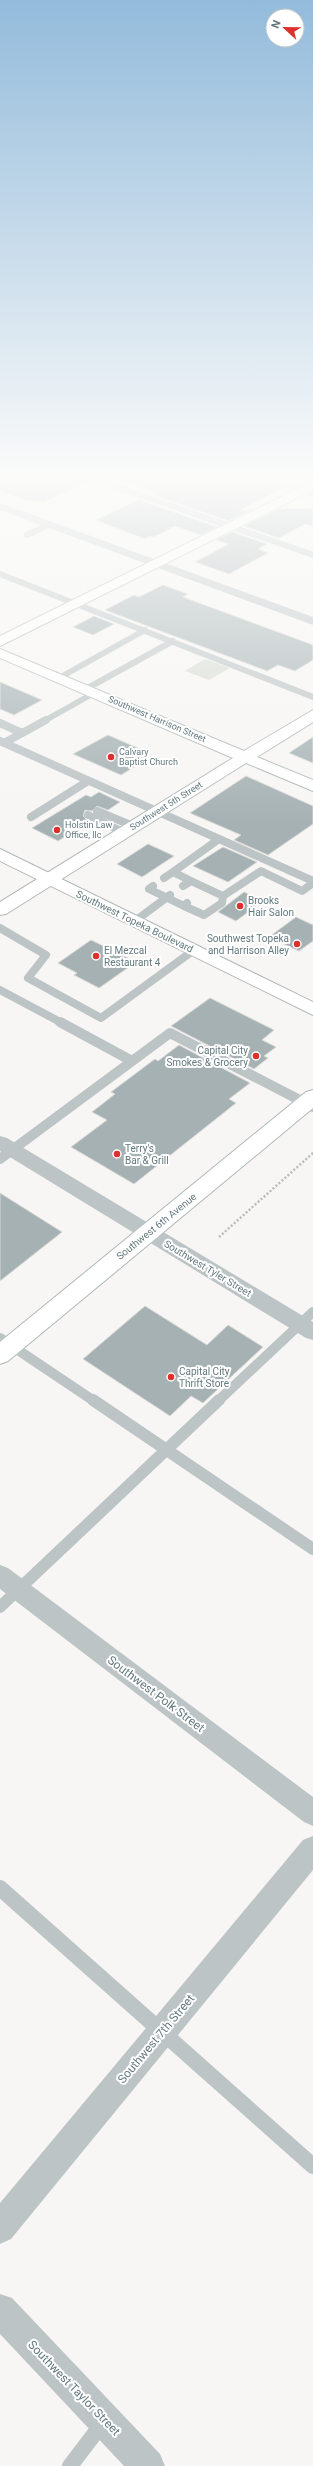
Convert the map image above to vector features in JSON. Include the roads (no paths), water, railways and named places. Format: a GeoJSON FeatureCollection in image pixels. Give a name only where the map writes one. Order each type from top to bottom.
{"type":"FeatureCollection","features":[{"type":"Feature","properties":{"kind":"street"},"geometry":{"type":"LineString","coordinates":[[0,642],[98,593]]}},
{"type":"Feature","properties":{"kind":"street"},"geometry":{"type":"LineString","coordinates":[[238,593],[313,621]]}},
{"type":"Feature","properties":{"kind":"street","name":"Southwest Harrison Street"},"geometry":{"type":"LineString","coordinates":[[0,653],[313,786]]}},
{"type":"Feature","properties":{"kind":"street","name":"Southwest 5th Street"},"geometry":{"type":"LineString","coordinates":[[0,910],[157,810],[313,715]]}},
{"type":"Feature","properties":{"kind":"street","name":"Southwest Topeka Boulevard"},"geometry":{"type":"LineString","coordinates":[[0,854],[313,1009]]}},
{"type":"Feature","properties":{"kind":"street","name":"Southwest 6th Avenue"},"geometry":{"type":"LineString","coordinates":[[4,1346],[311,1103]]}},
{"type":"Feature","properties":{"kind":"street","name":"Southwest Tyler Street"},"geometry":{"type":"LineString","coordinates":[[4,1150],[309,1323]]}},
{"type":"Feature","properties":{"kind":"street","name":"Southwest Polk Street"},"geometry":{"type":"LineString","coordinates":[[10,1582],[313,1812]]}},
{"type":"Feature","properties":{"kind":"street","name":"Southwest 7th Street"},"geometry":{"type":"LineString","coordinates":[[0,2228],[313,1849]]}},
{"type":"Feature","properties":{"kind":"street","name":"Southwest Taylor Street"},"geometry":{"type":"LineString","coordinates":[[0,2310],[148,2466]]}},
{"type":"Feature","properties":{"kind":"lane"},"geometry":{"type":"LineString","coordinates":[[48,593],[313,696]]}},
{"type":"Feature","properties":{"kind":"lane"},"geometry":{"type":"LineString","coordinates":[[59,678],[145,630]]}},
{"type":"Feature","properties":{"kind":"lane"},"geometry":{"type":"LineString","coordinates":[[2,742],[22,733],[173,641]]}},
{"type":"Feature","properties":{"kind":"lane"},"geometry":{"type":"LineString","coordinates":[[0,722],[22,733]]}},
{"type":"Feature","properties":{"kind":"lane"},"geometry":{"type":"LineString","coordinates":[[2,742],[157,810],[313,882],[302,891],[261,871]]}},
{"type":"Feature","properties":{"kind":"lane"},"geometry":{"type":"LineString","coordinates":[[31,817],[88,781]]}},
{"type":"Feature","properties":{"kind":"lane"},"geometry":{"type":"LineString","coordinates":[[97,811],[128,829]]}},
{"type":"Feature","properties":{"kind":"lane"},"geometry":{"type":"LineString","coordinates":[[88,815],[128,829]]}},
{"type":"Feature","properties":{"kind":"lane"},"geometry":{"type":"LineString","coordinates":[[164,878],[219,839]]}},
{"type":"Feature","properties":{"kind":"lane"},"geometry":{"type":"LineString","coordinates":[[152,886],[148,889],[168,896],[204,915],[222,903],[223,896],[274,864]]}},
{"type":"Feature","properties":{"kind":"lane"},"geometry":{"type":"LineString","coordinates":[[173,872],[223,896]]}},
{"type":"Feature","properties":{"kind":"lane"},"geometry":{"type":"LineString","coordinates":[[183,886],[191,881]]}},
{"type":"Feature","properties":{"kind":"lane"},"geometry":{"type":"LineString","coordinates":[[200,894],[208,889]]}},
{"type":"Feature","properties":{"kind":"lane"},"geometry":{"type":"LineString","coordinates":[[135,921],[168,896]]}},
{"type":"Feature","properties":{"kind":"lane"},"geometry":{"type":"LineString","coordinates":[[0,928],[46,955],[28,978],[101,1018],[194,950]]}},
{"type":"Feature","properties":{"kind":"lane"},"geometry":{"type":"LineString","coordinates":[[0,990],[132,1061]]}},
{"type":"Feature","properties":{"kind":"lane"},"geometry":{"type":"LineString","coordinates":[[4,1150],[170,1033],[311,1103]]}},
{"type":"Feature","properties":{"kind":"lane"},"geometry":{"type":"LineString","coordinates":[[0,1607],[10,1582],[167,1451],[309,1323]]}},
{"type":"Feature","properties":{"kind":"lane"},"geometry":{"type":"LineString","coordinates":[[4,1346],[167,1451],[313,1549]]}},
{"type":"Feature","properties":{"kind":"lane"},"geometry":{"type":"LineString","coordinates":[[0,1888],[313,2166]]}},
{"type":"Feature","properties":{"kind":"lane"},"geometry":{"type":"LineString","coordinates":[[70,2466],[105,2420]]}},
{"type":"Feature","properties":{"kind":"place","name":"Calvary Baptist Church"},"geometry":{"type":"Point","coordinates":[111,757]}},
{"type":"Feature","properties":{"kind":"place","name":"Holstin Law Office, llc"},"geometry":{"type":"Point","coordinates":[57,830]}},
{"type":"Feature","properties":{"kind":"place","name":"Brooks Hair Salon"},"geometry":{"type":"Point","coordinates":[240,906]}},
{"type":"Feature","properties":{"kind":"place","name":"Southwest Topeka and Harrison Alley"},"geometry":{"type":"Point","coordinates":[297,944]}},
{"type":"Feature","properties":{"kind":"place","name":"El Mezcal Restaurant 4"},"geometry":{"type":"Point","coordinates":[96,956]}},
{"type":"Feature","properties":{"kind":"place","name":"Capital City Smokes & Grocery"},"geometry":{"type":"Point","coordinates":[256,1056]}},
{"type":"Feature","properties":{"kind":"place","name":"Terry's Bar & Grill"},"geometry":{"type":"Point","coordinates":[117,1154]}},
{"type":"Feature","properties":{"kind":"place","name":"Capital City Thrift Store"},"geometry":{"type":"Point","coordinates":[171,1377]}}]}
